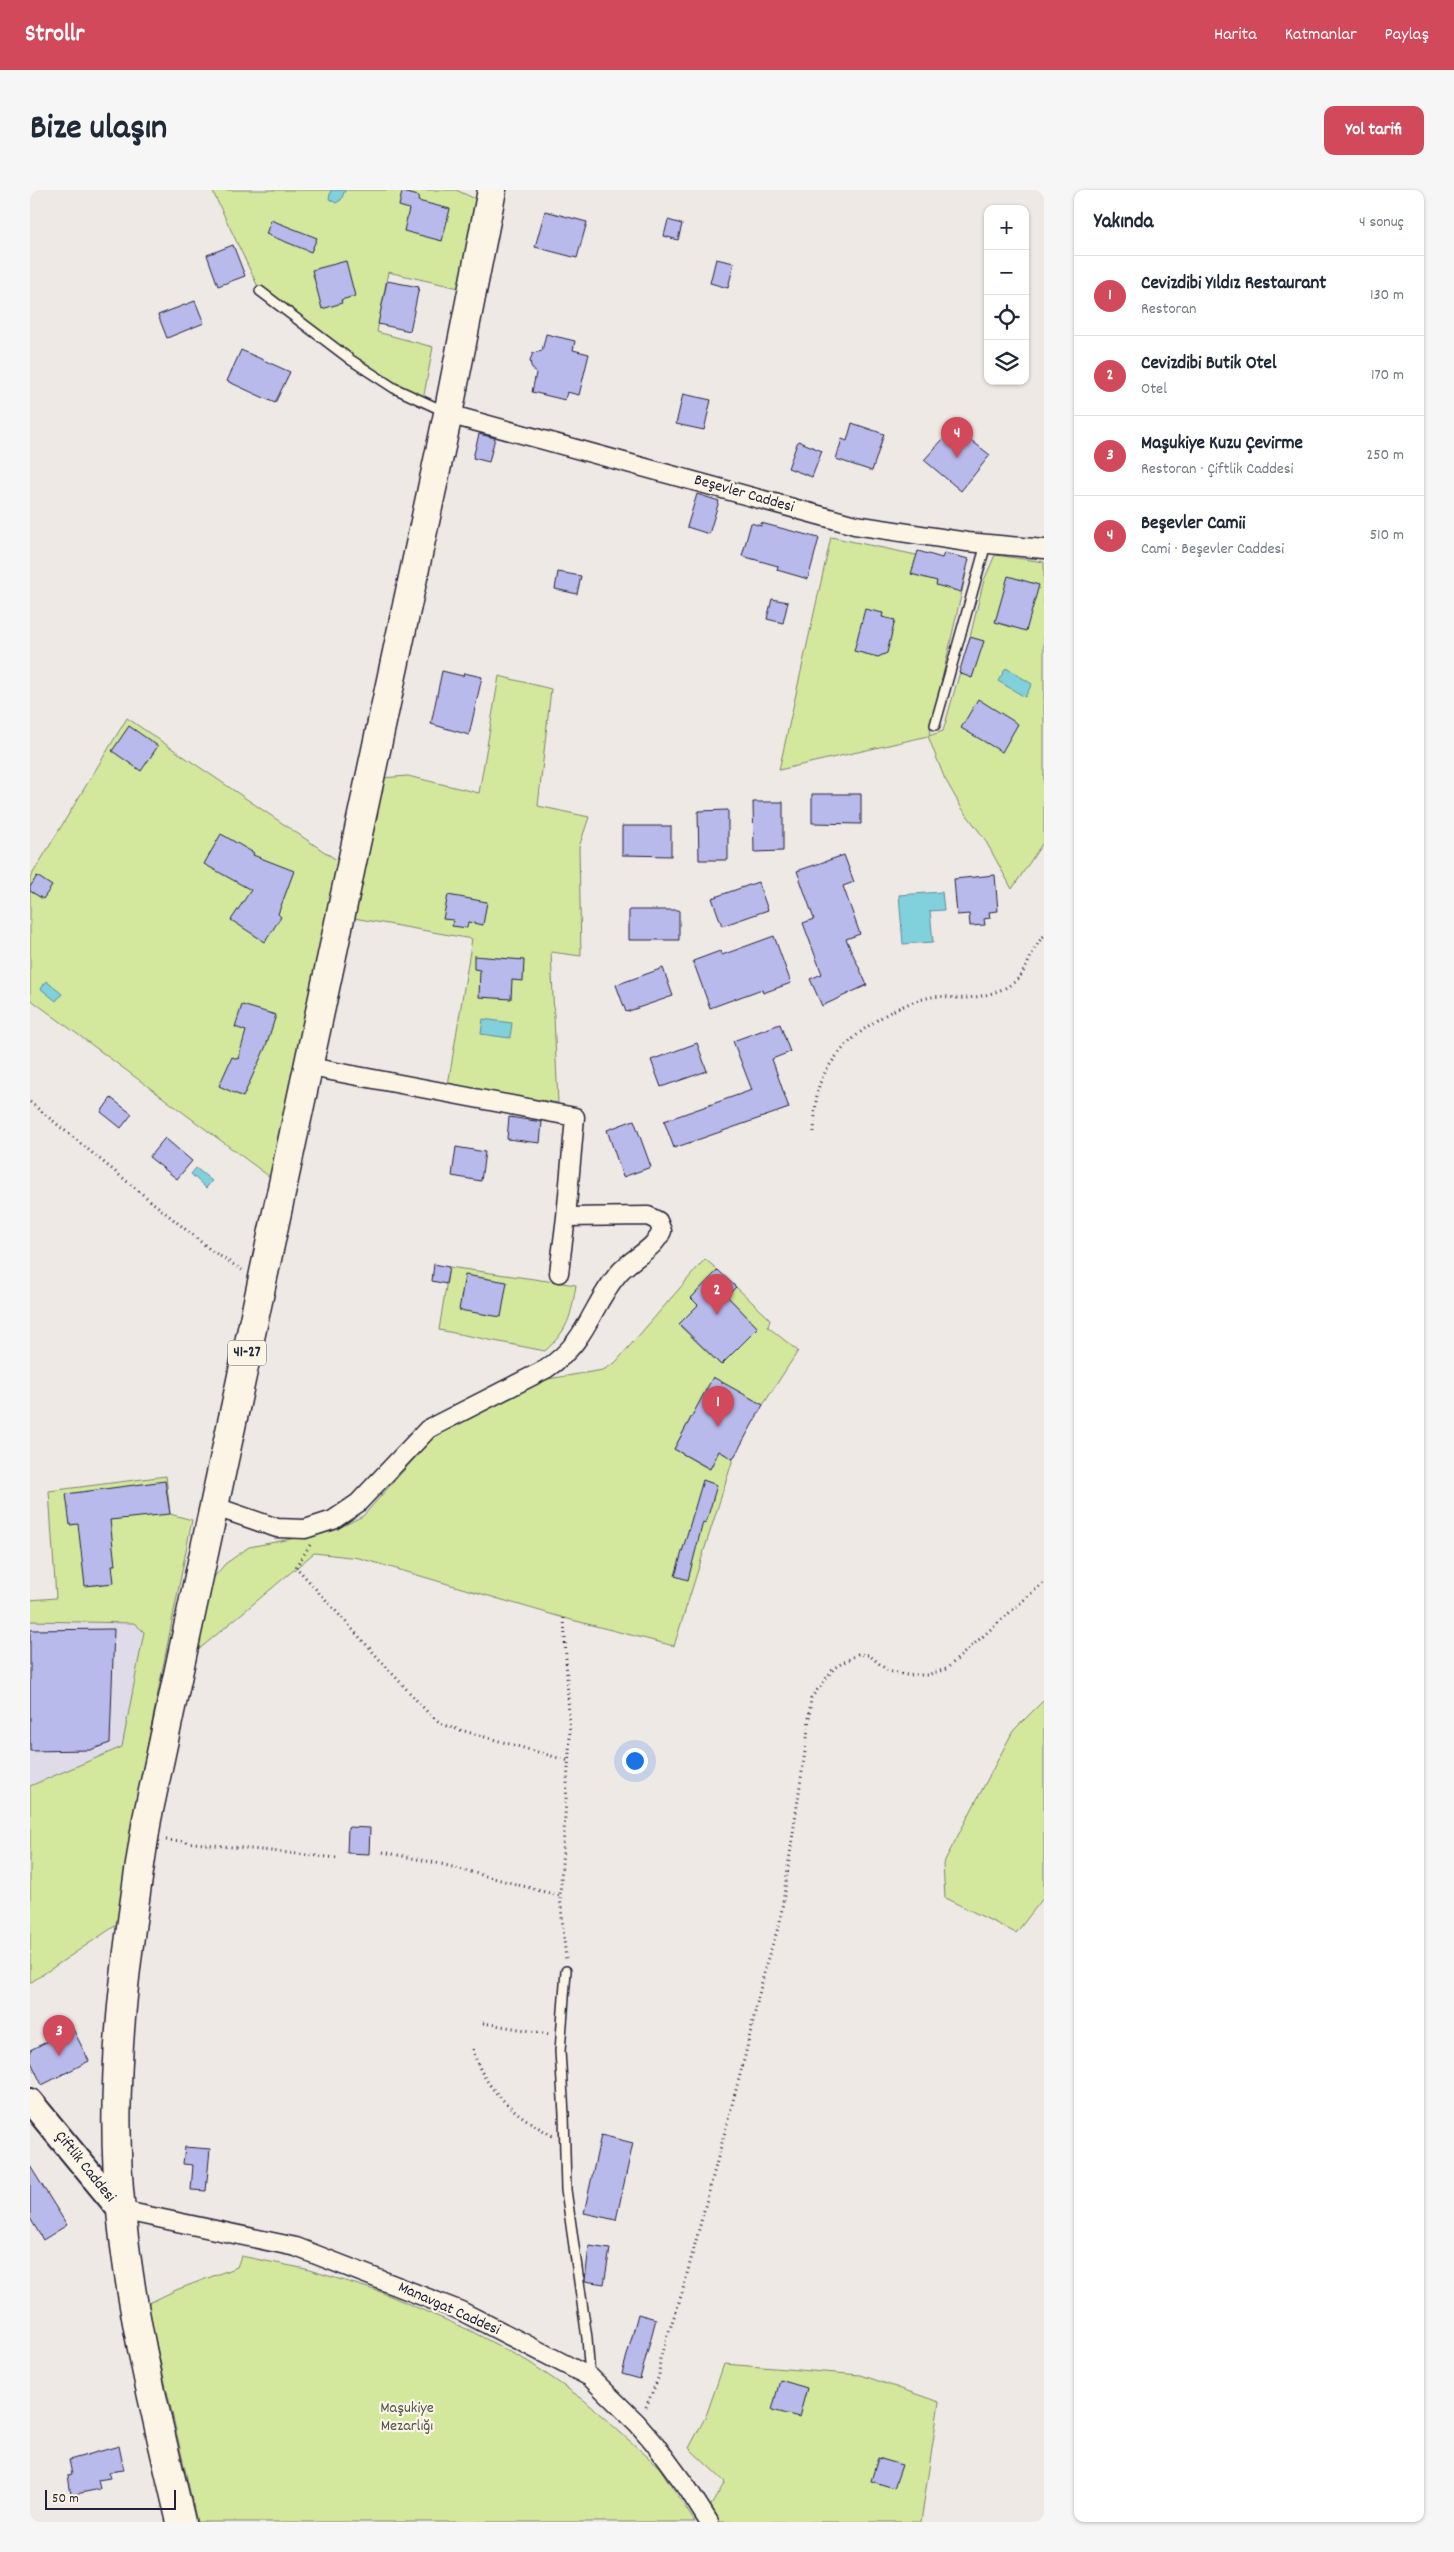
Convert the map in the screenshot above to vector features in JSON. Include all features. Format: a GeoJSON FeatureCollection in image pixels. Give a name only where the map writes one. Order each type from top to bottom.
{"type":"FeatureCollection","features":[{"type":"Feature","properties":{"kind":"main road","name":"41-27"},"geometry":{"type":"LineString","coordinates":[[181,2522],[137,2331],[120,2210],[118,2138],[119,2058],[132,1913],[144,1837],[213,1506],[310,1067],[448,414],[492,190]]}},
{"type":"Feature","properties":{"kind":"street","name":"Beşevler Caddesi"},"geometry":{"type":"LineString","coordinates":[[448,414],[855,525],[986,544],[1044,549]]}},
{"type":"Feature","properties":{"kind":"street"},"geometry":{"type":"LineString","coordinates":[[310,1067],[575,1117],[559,1273]]}},
{"type":"Feature","properties":{"kind":"street"},"geometry":{"type":"LineString","coordinates":[[213,1506],[277,1528],[305,1529],[332,1520],[358,1503],[428,1429],[546,1369],[563,1357],[581,1336],[617,1274],[658,1241],[662,1231],[658,1221],[648,1216],[566,1217]]}},
{"type":"Feature","properties":{"kind":"street","name":"Çiftlik Caddesi"},"geometry":{"type":"LineString","coordinates":[[30,2101],[120,2210]]}},
{"type":"Feature","properties":{"kind":"street","name":"Manavgat Caddesi"},"geometry":{"type":"LineString","coordinates":[[120,2210],[296,2247],[461,2311],[590,2377],[637,2423],[688,2489],[708,2522]]}},
{"type":"Feature","properties":{"kind":"lane"},"geometry":{"type":"LineString","coordinates":[[260,292],[351,360],[394,388],[448,414]]}},
{"type":"Feature","properties":{"kind":"lane"},"geometry":{"type":"LineString","coordinates":[[935,725],[986,544]]}},
{"type":"Feature","properties":{"kind":"lane"},"geometry":{"type":"LineString","coordinates":[[566,1971],[561,2036],[566,2190],[587,2338],[590,2377]]}},
{"type":"Feature","properties":{"kind":"path"},"geometry":{"type":"LineString","coordinates":[[814,1132],[820,1084],[836,1056],[856,1036],[893,1010],[922,999],[934,997],[966,998],[994,992],[1010,985],[1023,975],[1034,947],[1044,936]]}},
{"type":"Feature","properties":{"kind":"path"},"geometry":{"type":"LineString","coordinates":[[30,1102],[212,1251],[233,1266],[263,1280]]}},
{"type":"Feature","properties":{"kind":"path"},"geometry":{"type":"LineString","coordinates":[[296,1567],[429,1714],[443,1725],[569,1761]]}},
{"type":"Feature","properties":{"kind":"path"},"geometry":{"type":"LineString","coordinates":[[637,2423],[659,2376],[660,2358],[700,2229],[766,1964],[780,1922],[807,1738],[811,1698],[834,1668],[858,1654],[869,1655],[888,1671],[907,1675],[927,1675],[946,1669],[1044,1582]]}},
{"type":"Feature","properties":{"kind":"path"},"geometry":{"type":"LineString","coordinates":[[564,1618],[570,1736],[560,1896],[566,1971]]}},
{"type":"Feature","properties":{"kind":"path"},"geometry":{"type":"LineString","coordinates":[[144,1837],[337,1858]]}},
{"type":"Feature","properties":{"kind":"path"},"geometry":{"type":"LineString","coordinates":[[383,1852],[441,1864],[560,1896]]}},
{"type":"Feature","properties":{"kind":"path"},"geometry":{"type":"LineString","coordinates":[[483,2024],[561,2036]]}},
{"type":"Feature","properties":{"kind":"path"},"geometry":{"type":"LineString","coordinates":[[473,2049],[483,2078],[498,2094],[530,2123],[565,2142]]}},
{"type":"Feature","properties":{"kind":"shaded area"},"geometry":{"type":"Polygon","coordinates":[[[30,1621],[134,1623],[144,1632],[123,1747],[30,1786],[30,1621]]]}},
{"type":"Feature","properties":{"kind":"green space"},"geometry":{"type":"Polygon","coordinates":[[[212,190],[456,190],[480,201],[459,288],[388,272],[377,332],[433,347],[423,400],[394,388],[260,291],[212,190]]]}},
{"type":"Feature","properties":{"kind":"green space"},"geometry":{"type":"Polygon","coordinates":[[[831,537],[916,555],[967,569],[929,736],[943,731],[984,580],[995,555],[1044,562],[1044,841],[1012,889],[984,838],[961,807],[944,777],[928,736],[779,770],[831,537]]]}},
{"type":"Feature","properties":{"kind":"green space"},"geometry":{"type":"Polygon","coordinates":[[[499,676],[551,689],[538,806],[589,817],[579,847],[581,956],[551,952],[558,1103],[448,1085],[472,939],[354,918],[381,778],[408,776],[479,793],[499,676]]]}},
{"type":"Feature","properties":{"kind":"green space"},"geometry":{"type":"Polygon","coordinates":[[[127,718],[341,863],[270,1177],[30,999],[30,878],[127,718]]]}},
{"type":"Feature","properties":{"kind":"green space"},"geometry":{"type":"Polygon","coordinates":[[[705,1259],[718,1270],[691,1298],[698,1305],[679,1325],[721,1365],[758,1328],[727,1296],[736,1287],[770,1319],[768,1327],[798,1351],[763,1405],[713,1378],[674,1449],[709,1469],[719,1451],[733,1459],[674,1646],[564,1618],[359,1558],[314,1553],[191,1656],[209,1583],[225,1564],[249,1547],[333,1531],[363,1516],[438,1432],[542,1380],[603,1370],[615,1363],[705,1259]]]}},
{"type":"Feature","properties":{"kind":"green space"},"geometry":{"type":"Polygon","coordinates":[[[449,1267],[576,1285],[568,1321],[559,1336],[545,1351],[439,1330],[449,1267]]]}},
{"type":"Feature","properties":{"kind":"green space"},"geometry":{"type":"Polygon","coordinates":[[[166,1476],[170,1514],[192,1520],[138,1794],[118,1924],[30,1983],[30,1786],[122,1747],[144,1632],[134,1623],[30,1621],[30,1600],[56,1598],[49,1491],[166,1476]]]}},
{"type":"Feature","properties":{"kind":"green space"},"geometry":{"type":"Polygon","coordinates":[[[1044,1700],[1044,1897],[1016,1933],[945,1898],[943,1864],[1013,1731],[1044,1700]]]}},
{"type":"Feature","properties":{"kind":"green space","name":"Maşukiye Mezarlığı"},"geometry":{"type":"Polygon","coordinates":[[[241,2256],[306,2269],[381,2292],[469,2330],[529,2362],[584,2400],[659,2467],[695,2522],[197,2522],[147,2304],[176,2290],[237,2267],[241,2256]]]}},
{"type":"Feature","properties":{"kind":"green space"},"geometry":{"type":"Polygon","coordinates":[[[724,2364],[861,2375],[939,2402],[921,2522],[714,2522],[707,2512],[725,2482],[689,2448],[706,2416],[724,2364]]]}},
{"type":"Feature","properties":{"kind":"water"},"geometry":{"type":"Polygon","coordinates":[[[331,190],[345,190],[341,200],[336,203],[329,199],[331,190]]]}},
{"type":"Feature","properties":{"kind":"water"},"geometry":{"type":"Polygon","coordinates":[[[1006,668],[1032,684],[1025,697],[998,681],[1006,668]]]}},
{"type":"Feature","properties":{"kind":"water"},"geometry":{"type":"Polygon","coordinates":[[[942,892],[944,910],[930,911],[933,942],[903,944],[899,895],[942,892]]]}},
{"type":"Feature","properties":{"kind":"water"},"geometry":{"type":"Polygon","coordinates":[[[46,981],[62,994],[56,1001],[41,989],[46,981]]]}},
{"type":"Feature","properties":{"kind":"water"},"geometry":{"type":"Polygon","coordinates":[[[483,1019],[512,1023],[510,1038],[481,1034],[483,1019]]]}},
{"type":"Feature","properties":{"kind":"water"},"geometry":{"type":"Polygon","coordinates":[[[196,1168],[212,1181],[206,1188],[191,1174],[196,1168]]]}},
{"type":"Feature","properties":{"kind":"building"},"geometry":{"type":"Polygon","coordinates":[[[402,192],[419,196],[418,201],[450,209],[442,241],[404,231],[409,209],[399,206],[402,192]]]}},
{"type":"Feature","properties":{"kind":"building"},"geometry":{"type":"Polygon","coordinates":[[[545,211],[587,222],[577,258],[535,247],[545,211]]]}},
{"type":"Feature","properties":{"kind":"building"},"geometry":{"type":"Polygon","coordinates":[[[271,220],[317,238],[311,252],[266,234],[271,220]]]}},
{"type":"Feature","properties":{"kind":"building"},"geometry":{"type":"Polygon","coordinates":[[[668,220],[682,224],[678,240],[664,236],[668,220]]]}},
{"type":"Feature","properties":{"kind":"building"},"geometry":{"type":"Polygon","coordinates":[[[233,245],[245,276],[218,286],[207,255],[233,245]]]}},
{"type":"Feature","properties":{"kind":"building"},"geometry":{"type":"Polygon","coordinates":[[[716,259],[734,263],[728,288],[710,283],[716,259]]]}},
{"type":"Feature","properties":{"kind":"building"},"geometry":{"type":"Polygon","coordinates":[[[346,261],[355,296],[341,300],[342,303],[322,309],[312,270],[346,261]]]}},
{"type":"Feature","properties":{"kind":"building"},"geometry":{"type":"Polygon","coordinates":[[[387,281],[419,287],[410,331],[378,324],[387,281]]]}},
{"type":"Feature","properties":{"kind":"building"},"geometry":{"type":"Polygon","coordinates":[[[195,301],[204,323],[167,338],[158,315],[195,301]]]}},
{"type":"Feature","properties":{"kind":"building"},"geometry":{"type":"Polygon","coordinates":[[[546,334],[575,341],[573,350],[589,354],[579,395],[567,392],[565,400],[532,392],[536,373],[531,366],[530,360],[533,353],[542,351],[546,334]]]}},
{"type":"Feature","properties":{"kind":"building"},"geometry":{"type":"Polygon","coordinates":[[[241,350],[290,372],[275,403],[227,381],[241,350]]]}},
{"type":"Feature","properties":{"kind":"building"},"geometry":{"type":"Polygon","coordinates":[[[683,394],[711,400],[704,430],[676,424],[683,394]]]}},
{"type":"Feature","properties":{"kind":"building"},"geometry":{"type":"Polygon","coordinates":[[[852,423],[884,434],[872,471],[836,459],[842,439],[847,441],[852,423]]]}},
{"type":"Feature","properties":{"kind":"building"},"geometry":{"type":"Polygon","coordinates":[[[954,427],[990,455],[961,491],[924,460],[954,427]]]}},
{"type":"Feature","properties":{"kind":"building"},"geometry":{"type":"Polygon","coordinates":[[[479,434],[495,438],[489,462],[473,458],[479,434]]]}},
{"type":"Feature","properties":{"kind":"building"},"geometry":{"type":"Polygon","coordinates":[[[798,441],[822,451],[812,477],[788,468],[798,441]]]}},
{"type":"Feature","properties":{"kind":"building"},"geometry":{"type":"Polygon","coordinates":[[[697,494],[719,501],[709,534],[687,527],[697,494]]]}},
{"type":"Feature","properties":{"kind":"building"},"geometry":{"type":"Polygon","coordinates":[[[751,523],[761,526],[761,523],[819,538],[808,579],[777,570],[778,566],[742,556],[751,523]]]}},
{"type":"Feature","properties":{"kind":"building"},"geometry":{"type":"Polygon","coordinates":[[[918,551],[942,558],[944,553],[969,559],[961,592],[936,585],[937,581],[911,574],[918,551]]]}},
{"type":"Feature","properties":{"kind":"building"},"geometry":{"type":"Polygon","coordinates":[[[558,572],[581,576],[577,594],[555,589],[558,572]]]}},
{"type":"Feature","properties":{"kind":"building"},"geometry":{"type":"Polygon","coordinates":[[[1008,576],[1039,585],[1026,631],[995,622],[1008,576]]]}},
{"type":"Feature","properties":{"kind":"building"},"geometry":{"type":"Polygon","coordinates":[[[772,599],[788,602],[783,623],[767,619],[772,599]]]}},
{"type":"Feature","properties":{"kind":"building"},"geometry":{"type":"Polygon","coordinates":[[[865,609],[883,613],[882,617],[895,620],[887,653],[878,657],[854,651],[865,609]]]}},
{"type":"Feature","properties":{"kind":"building"},"geometry":{"type":"Polygon","coordinates":[[[970,637],[984,641],[972,678],[959,673],[970,637]]]}},
{"type":"Feature","properties":{"kind":"building"},"geometry":{"type":"Polygon","coordinates":[[[442,671],[463,676],[464,673],[482,677],[469,735],[431,724],[442,671]]]}},
{"type":"Feature","properties":{"kind":"building"},"geometry":{"type":"Polygon","coordinates":[[[978,699],[1018,724],[1002,752],[961,728],[978,699]]]}},
{"type":"Feature","properties":{"kind":"building"},"geometry":{"type":"Polygon","coordinates":[[[129,726],[158,746],[141,771],[112,751],[129,726]]]}},
{"type":"Feature","properties":{"kind":"building"},"geometry":{"type":"Polygon","coordinates":[[[812,794],[861,794],[861,824],[812,823],[812,794]]]}},
{"type":"Feature","properties":{"kind":"building"},"geometry":{"type":"Polygon","coordinates":[[[753,802],[783,802],[783,851],[754,852],[753,802]]]}},
{"type":"Feature","properties":{"kind":"building"},"geometry":{"type":"Polygon","coordinates":[[[728,810],[728,860],[699,860],[698,811],[728,810]]]}},
{"type":"Feature","properties":{"kind":"building"},"geometry":{"type":"Polygon","coordinates":[[[622,826],[671,826],[671,856],[622,855],[622,826]]]}},
{"type":"Feature","properties":{"kind":"building"},"geometry":{"type":"Polygon","coordinates":[[[221,834],[254,853],[253,855],[294,871],[278,914],[281,917],[265,942],[231,920],[251,890],[204,864],[221,834]]]}},
{"type":"Feature","properties":{"kind":"building"},"geometry":{"type":"Polygon","coordinates":[[[844,855],[854,882],[843,886],[860,934],[846,939],[867,985],[822,1006],[810,979],[822,974],[803,923],[814,919],[797,871],[844,855]]]}},
{"type":"Feature","properties":{"kind":"building"},"geometry":{"type":"Polygon","coordinates":[[[995,875],[998,911],[989,912],[990,918],[984,919],[985,925],[970,926],[969,914],[957,915],[954,879],[995,875]]]}},
{"type":"Feature","properties":{"kind":"building"},"geometry":{"type":"Polygon","coordinates":[[[37,876],[52,886],[43,899],[30,891],[30,887],[37,876]]]}},
{"type":"Feature","properties":{"kind":"building"},"geometry":{"type":"Polygon","coordinates":[[[758,882],[768,910],[722,926],[712,898],[758,882]]]}},
{"type":"Feature","properties":{"kind":"building"},"geometry":{"type":"Polygon","coordinates":[[[448,895],[487,902],[483,925],[468,922],[467,928],[452,926],[453,920],[443,919],[448,895]]]}},
{"type":"Feature","properties":{"kind":"building"},"geometry":{"type":"Polygon","coordinates":[[[629,910],[679,910],[679,940],[629,940],[629,910]]]}},
{"type":"Feature","properties":{"kind":"building"},"geometry":{"type":"Polygon","coordinates":[[[774,936],[791,983],[763,993],[762,989],[710,1008],[693,961],[720,951],[722,955],[774,936]]]}},
{"type":"Feature","properties":{"kind":"building"},"geometry":{"type":"Polygon","coordinates":[[[474,956],[524,960],[523,981],[512,980],[511,999],[479,997],[480,970],[474,969],[474,956]]]}},
{"type":"Feature","properties":{"kind":"building"},"geometry":{"type":"Polygon","coordinates":[[[663,968],[673,996],[626,1012],[616,985],[663,968]]]}},
{"type":"Feature","properties":{"kind":"building"},"geometry":{"type":"Polygon","coordinates":[[[242,1005],[276,1015],[266,1046],[243,1097],[219,1086],[232,1057],[238,1059],[246,1031],[235,1027],[242,1005]]]}},
{"type":"Feature","properties":{"kind":"building"},"geometry":{"type":"Polygon","coordinates":[[[780,1024],[790,1052],[772,1059],[789,1108],[674,1148],[664,1121],[752,1090],[733,1041],[780,1024]]]}},
{"type":"Feature","properties":{"kind":"building"},"geometry":{"type":"Polygon","coordinates":[[[697,1043],[707,1071],[661,1087],[651,1060],[697,1043]]]}},
{"type":"Feature","properties":{"kind":"building"},"geometry":{"type":"Polygon","coordinates":[[[111,1098],[132,1114],[121,1128],[101,1112],[111,1098]]]}},
{"type":"Feature","properties":{"kind":"building"},"geometry":{"type":"Polygon","coordinates":[[[509,1117],[542,1122],[540,1143],[507,1139],[509,1117]]]}},
{"type":"Feature","properties":{"kind":"building"},"geometry":{"type":"Polygon","coordinates":[[[634,1120],[651,1167],[623,1177],[607,1130],[634,1120]]]}},
{"type":"Feature","properties":{"kind":"building"},"geometry":{"type":"Polygon","coordinates":[[[165,1138],[192,1161],[177,1179],[149,1157],[165,1138]]]}},
{"type":"Feature","properties":{"kind":"building"},"geometry":{"type":"Polygon","coordinates":[[[456,1147],[485,1152],[481,1181],[452,1176],[456,1147]]]}},
{"type":"Feature","properties":{"kind":"building"},"geometry":{"type":"Polygon","coordinates":[[[434,1264],[449,1267],[446,1284],[432,1281],[434,1264]]]}},
{"type":"Feature","properties":{"kind":"building"},"geometry":{"type":"Polygon","coordinates":[[[718,1270],[736,1287],[727,1296],[758,1328],[721,1365],[679,1324],[698,1305],[691,1298],[718,1270]]]}},
{"type":"Feature","properties":{"kind":"building"},"geometry":{"type":"Polygon","coordinates":[[[465,1275],[507,1282],[501,1317],[459,1310],[465,1275]]]}},
{"type":"Feature","properties":{"kind":"building"},"geometry":{"type":"Polygon","coordinates":[[[713,1377],[763,1405],[733,1459],[719,1451],[710,1469],[674,1449],[713,1377]]]}},
{"type":"Feature","properties":{"kind":"building"},"geometry":{"type":"Polygon","coordinates":[[[703,1480],[717,1485],[706,1523],[703,1522],[688,1580],[675,1576],[703,1480]]]}},
{"type":"Feature","properties":{"kind":"building"},"geometry":{"type":"Polygon","coordinates":[[[165,1481],[170,1514],[110,1520],[115,1565],[112,1565],[114,1583],[85,1586],[78,1524],[70,1525],[66,1494],[165,1481]]]}},
{"type":"Feature","properties":{"kind":"building"},"geometry":{"type":"Polygon","coordinates":[[[114,1629],[110,1743],[90,1750],[30,1751],[30,1630],[114,1629]]]}},
{"type":"Feature","properties":{"kind":"building"},"geometry":{"type":"Polygon","coordinates":[[[348,1827],[370,1828],[369,1854],[347,1853],[348,1827]]]}},
{"type":"Feature","properties":{"kind":"building"},"geometry":{"type":"Polygon","coordinates":[[[73,2029],[89,2061],[42,2085],[30,2060],[30,2050],[73,2029]]]}},
{"type":"Feature","properties":{"kind":"building"},"geometry":{"type":"Polygon","coordinates":[[[601,2135],[633,2143],[616,2220],[584,2213],[601,2135]]]}},
{"type":"Feature","properties":{"kind":"building"},"geometry":{"type":"Polygon","coordinates":[[[185,2147],[210,2149],[206,2191],[191,2190],[193,2165],[183,2164],[185,2147]]]}},
{"type":"Feature","properties":{"kind":"building"},"geometry":{"type":"Polygon","coordinates":[[[30,2166],[67,2225],[43,2240],[30,2218],[30,2166]]]}},
{"type":"Feature","properties":{"kind":"building"},"geometry":{"type":"Polygon","coordinates":[[[589,2246],[610,2249],[604,2284],[585,2281],[589,2246]]]}},
{"type":"Feature","properties":{"kind":"building"},"geometry":{"type":"Polygon","coordinates":[[[638,2314],[656,2319],[640,2379],[622,2374],[638,2314]]]}},
{"type":"Feature","properties":{"kind":"building"},"geometry":{"type":"Polygon","coordinates":[[[780,2380],[807,2388],[799,2417],[772,2410],[780,2380]]]}},
{"type":"Feature","properties":{"kind":"building"},"geometry":{"type":"Polygon","coordinates":[[[119,2446],[124,2470],[109,2472],[110,2478],[98,2480],[100,2489],[71,2495],[68,2475],[72,2474],[69,2460],[119,2446]]]}},
{"type":"Feature","properties":{"kind":"building"},"geometry":{"type":"Polygon","coordinates":[[[878,2458],[902,2465],[894,2488],[871,2481],[878,2458]]]}},
{"type":"Feature","properties":{"kind":"place","name":"Beşevler Camii"},"geometry":{"type":"Point","coordinates":[957,458]}},
{"type":"Feature","properties":{"kind":"place","name":"Cevizdibi Butik Otel"},"geometry":{"type":"Point","coordinates":[717,1315]}},
{"type":"Feature","properties":{"kind":"place","name":"Cevizdibi Yıldız Restaurant"},"geometry":{"type":"Point","coordinates":[718,1427]}},
{"type":"Feature","properties":{"kind":"place","name":"Maşukiye Kuzu Çevirme"},"geometry":{"type":"Point","coordinates":[59,2056]}}]}
